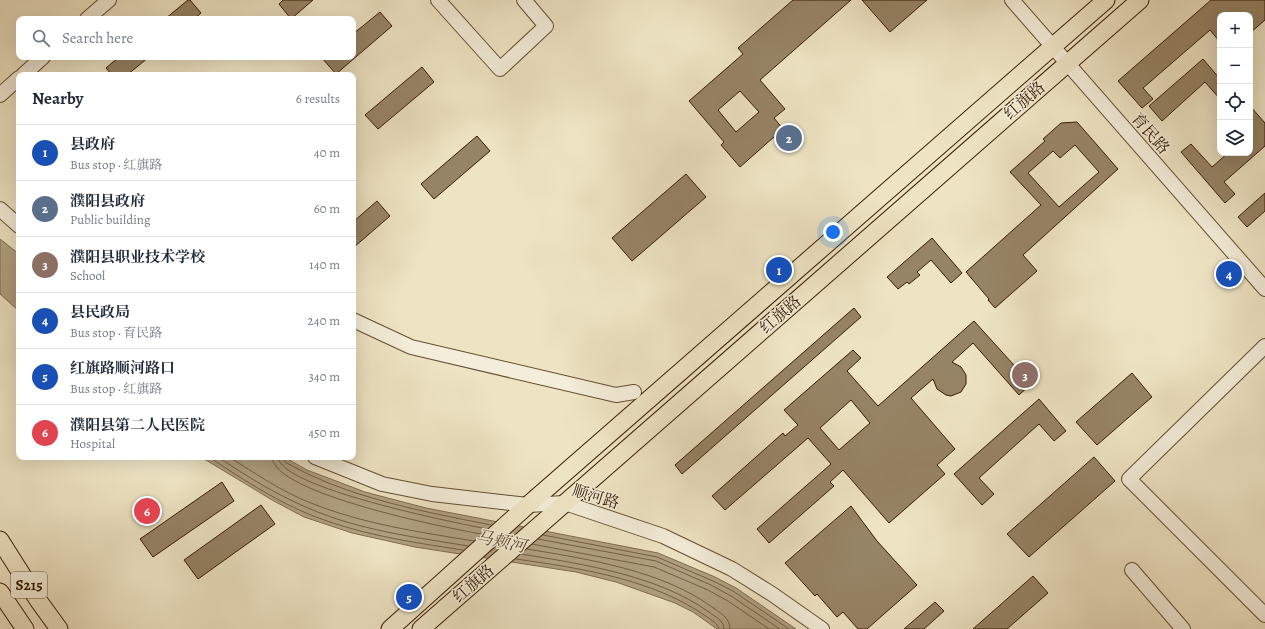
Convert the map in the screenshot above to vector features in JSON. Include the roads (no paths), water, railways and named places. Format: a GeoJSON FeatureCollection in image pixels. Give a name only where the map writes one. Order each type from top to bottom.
{"type":"FeatureCollection","features":[{"type":"Feature","properties":{"kind":"main road","name":"红旗路"},"geometry":{"type":"LineString","coordinates":[[390,629],[522,511],[1106,0]]}},
{"type":"Feature","properties":{"kind":"main road","name":"红旗路"},"geometry":{"type":"LineString","coordinates":[[421,629],[1140,0]]}},
{"type":"Feature","properties":{"kind":"main road"},"geometry":{"type":"LineString","coordinates":[[743,317],[758,334]]}},
{"type":"Feature","properties":{"kind":"main road","name":"S215"},"geometry":{"type":"LineString","coordinates":[[0,540],[38,600],[59,629]]}},
{"type":"Feature","properties":{"kind":"main road","name":"S215"},"geometry":{"type":"LineString","coordinates":[[0,592],[25,629]]}},
{"type":"Feature","properties":{"kind":"street"},"geometry":{"type":"LineString","coordinates":[[90,16],[109,0]]}},
{"type":"Feature","properties":{"kind":"street"},"geometry":{"type":"LineString","coordinates":[[438,0],[500,69],[546,26],[524,0]]}},
{"type":"Feature","properties":{"kind":"street","name":"育民路"},"geometry":{"type":"LineString","coordinates":[[1012,0],[1265,289]]}},
{"type":"Feature","properties":{"kind":"street"},"geometry":{"type":"LineString","coordinates":[[29,72],[41,60]]}},
{"type":"Feature","properties":{"kind":"street"},"geometry":{"type":"LineString","coordinates":[[0,95],[16,83]]}},
{"type":"Feature","properties":{"kind":"street"},"geometry":{"type":"LineString","coordinates":[[0,208],[16,223]]}},
{"type":"Feature","properties":{"kind":"street"},"geometry":{"type":"LineString","coordinates":[[356,321],[411,347],[446,356],[616,395],[634,392]]}},
{"type":"Feature","properties":{"kind":"street"},"geometry":{"type":"LineString","coordinates":[[1265,346],[1129,479],[1265,615]]}},
{"type":"Feature","properties":{"kind":"street","name":"顺河路"},"geometry":{"type":"LineString","coordinates":[[322,460],[382,484],[522,511],[565,503],[663,536],[700,552],[772,594],[822,629]]}},
{"type":"Feature","properties":{"kind":"street"},"geometry":{"type":"LineString","coordinates":[[1132,570],[1183,629]]}},
{"type":"Feature","properties":{"kind":"water"},"geometry":{"type":"Polygon","coordinates":[[[0,239],[16,252],[16,308],[0,294],[0,239]]]}},
{"type":"Feature","properties":{"kind":"water","name":"马颊河"},"geometry":{"type":"Polygon","coordinates":[[[206,460],[289,460],[307,470],[365,492],[426,508],[658,553],[715,577],[736,588],[796,629],[717,629],[693,612],[675,603],[616,582],[576,572],[415,547],[352,533],[304,517],[272,500],[206,460]]]}},
{"type":"Feature","properties":{"kind":"place","name":"濮阳县政府"},"geometry":{"type":"Point","coordinates":[789,138]}},
{"type":"Feature","properties":{"kind":"place","name":"县政府"},"geometry":{"type":"Point","coordinates":[779,270]}},
{"type":"Feature","properties":{"kind":"place","name":"县民政局"},"geometry":{"type":"Point","coordinates":[1229,274]}},
{"type":"Feature","properties":{"kind":"place","name":"濮阳县职业技术学校"},"geometry":{"type":"Point","coordinates":[1025,375]}},
{"type":"Feature","properties":{"kind":"place","name":"濮阳县第二人民医院"},"geometry":{"type":"Point","coordinates":[147,511]}},
{"type":"Feature","properties":{"kind":"place","name":"红旗路顺河路口"},"geometry":{"type":"Point","coordinates":[409,597]}}]}
